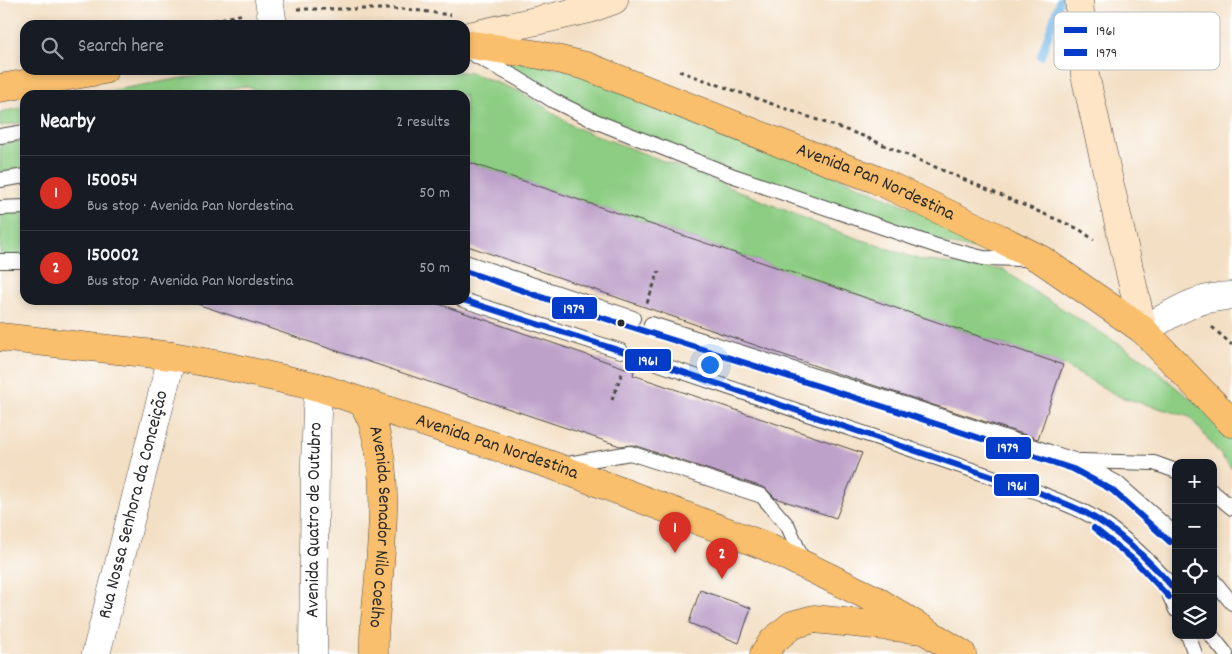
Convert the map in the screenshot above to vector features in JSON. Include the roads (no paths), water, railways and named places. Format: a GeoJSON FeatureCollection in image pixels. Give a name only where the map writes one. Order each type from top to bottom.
{"type":"FeatureCollection","features":[{"type":"Feature","properties":{"kind":"main road"},"geometry":{"type":"LineString","coordinates":[[470,36],[589,8],[614,0]]}},
{"type":"Feature","properties":{"kind":"main road","name":"Avenida Pan Nordestina"},"geometry":{"type":"LineString","coordinates":[[470,45],[540,54],[586,66],[776,142],[875,179],[1042,260],[1143,330],[1232,423]]}},
{"type":"Feature","properties":{"kind":"main road"},"geometry":{"type":"LineString","coordinates":[[1085,70],[1143,330]]}},
{"type":"Feature","properties":{"kind":"main road"},"geometry":{"type":"LineString","coordinates":[[0,88],[75,75]]}},
{"type":"Feature","properties":{"kind":"main road","name":"Avenida Pan Nordestina"},"geometry":{"type":"LineString","coordinates":[[0,337],[172,356],[318,387],[554,466],[764,546],[876,600],[962,654]]}},
{"type":"Feature","properties":{"kind":"main road","name":"Avenida Senador Nilo Coelho"},"geometry":{"type":"LineString","coordinates":[[363,402],[374,425],[378,442],[383,487],[373,640],[374,654]]}},
{"type":"Feature","properties":{"kind":"main road"},"geometry":{"type":"LineString","coordinates":[[764,654],[772,641],[792,625],[814,619],[924,630]]}},
{"type":"Feature","properties":{"kind":"street"},"geometry":{"type":"LineString","coordinates":[[269,0],[272,20]]}},
{"type":"Feature","properties":{"kind":"street"},"geometry":{"type":"LineString","coordinates":[[1143,330],[1193,302],[1216,296],[1232,296]]}},
{"type":"Feature","properties":{"kind":"street","name":"Rua Nossa Senhora da Conceição"},"geometry":{"type":"LineString","coordinates":[[96,654],[172,356]]}},
{"type":"Feature","properties":{"kind":"street","name":"Avenida Quatro de Outubro"},"geometry":{"type":"LineString","coordinates":[[313,654],[315,462],[318,387]]}},
{"type":"Feature","properties":{"kind":"lane"},"geometry":{"type":"LineString","coordinates":[[470,53],[517,78],[552,100],[596,121],[731,175],[937,246],[983,258],[1042,260]]}},
{"type":"Feature","properties":{"kind":"lane"},"geometry":{"type":"LineString","coordinates":[[0,136],[20,133]]}},
{"type":"Feature","properties":{"kind":"lane"},"geometry":{"type":"LineString","coordinates":[[0,180],[20,177]]}},
{"type":"Feature","properties":{"kind":"lane"},"geometry":{"type":"LineString","coordinates":[[0,208],[20,206]]}},
{"type":"Feature","properties":{"kind":"lane"},"geometry":{"type":"LineString","coordinates":[[0,261],[20,260]]}},
{"type":"Feature","properties":{"kind":"lane"},"geometry":{"type":"LineString","coordinates":[[470,264],[633,318]]}},
{"type":"Feature","properties":{"kind":"lane"},"geometry":{"type":"LineString","coordinates":[[470,302],[621,351]]}},
{"type":"Feature","properties":{"kind":"lane"},"geometry":{"type":"LineString","coordinates":[[651,324],[1078,461],[1117,483],[1172,532]]}},
{"type":"Feature","properties":{"kind":"lane"},"geometry":{"type":"LineString","coordinates":[[639,357],[1040,493],[1092,516],[1130,544],[1157,569],[1172,586]]}},
{"type":"Feature","properties":{"kind":"lane"},"geometry":{"type":"LineString","coordinates":[[554,466],[630,453],[762,496],[788,526],[805,565]]}},
{"type":"Feature","properties":{"kind":"lane"},"geometry":{"type":"LineString","coordinates":[[1078,461],[1154,463],[1172,470]]}},
{"type":"Feature","properties":{"kind":"lane"},"geometry":{"type":"LineString","coordinates":[[1217,495],[1232,508]]}},
{"type":"Feature","properties":{"kind":"lane"},"geometry":{"type":"LineString","coordinates":[[1157,569],[1172,601]]}},
{"type":"Feature","properties":{"kind":"lane"},"geometry":{"type":"LineString","coordinates":[[1217,585],[1232,603]]}},
{"type":"Feature","properties":{"kind":"lane"},"geometry":{"type":"LineString","coordinates":[[1189,639],[1195,654]]}},
{"type":"Feature","properties":{"kind":"lane"},"geometry":{"type":"LineString","coordinates":[[1214,639],[1226,654]]}},
{"type":"Feature","properties":{"kind":"waterway"},"geometry":{"type":"LineString","coordinates":[[1056,12],[1060,0]]}},
{"type":"Feature","properties":{"kind":"waterway"},"geometry":{"type":"LineString","coordinates":[[1041,56],[1054,18]]}},
{"type":"Feature","properties":{"kind":"place","name":"150054"},"geometry":{"type":"Point","coordinates":[675,553]}},
{"type":"Feature","properties":{"kind":"place","name":"150002"},"geometry":{"type":"Point","coordinates":[722,579]}}]}
